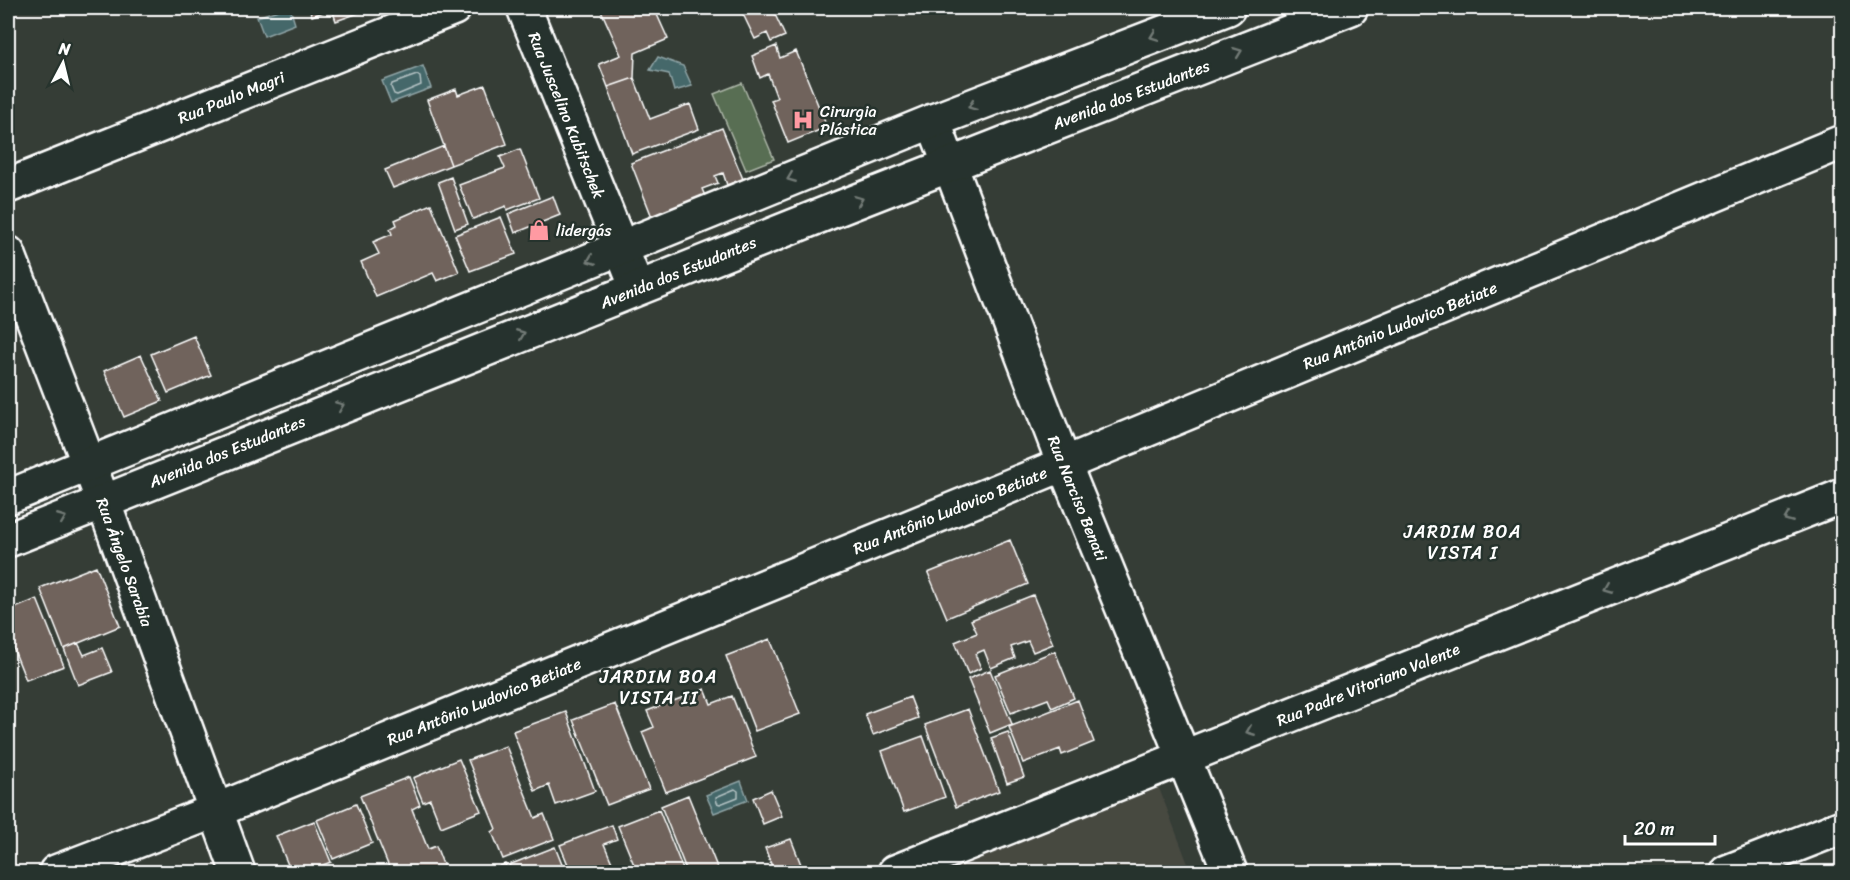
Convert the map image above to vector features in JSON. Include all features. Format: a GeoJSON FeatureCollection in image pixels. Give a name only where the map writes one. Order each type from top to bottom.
{"type":"FeatureCollection","features":[{"type":"Feature","properties":{"kind":"street","name":"Rua Paulo Magri"},"geometry":{"type":"LineString","coordinates":[[8,186],[454,8]]}},
{"type":"Feature","properties":{"kind":"street","name":"Rua Juscelino Kubitschek"},"geometry":{"type":"LineString","coordinates":[[524,8],[637,288]]}},
{"type":"Feature","properties":{"kind":"street"},"geometry":{"type":"LineString","coordinates":[[8,497],[933,121],[1228,8]]}},
{"type":"Feature","properties":{"kind":"street","name":"Avenida dos Estudantes"},"geometry":{"type":"LineString","coordinates":[[8,540],[949,164],[1351,8]]}},
{"type":"Feature","properties":{"kind":"street","name":"Rua Narciso Benati"},"geometry":{"type":"LineString","coordinates":[[933,121],[1064,464],[1230,873]]}},
{"type":"Feature","properties":{"kind":"street","name":"Rua Antônio Ludovico Betiate"},"geometry":{"type":"LineString","coordinates":[[56,873],[215,811],[1064,464],[1842,142]]}},
{"type":"Feature","properties":{"kind":"street","name":"Rua Ângelo Sarabia"},"geometry":{"type":"LineString","coordinates":[[8,254],[103,501],[238,873]]}},
{"type":"Feature","properties":{"kind":"street","name":"Rua Padre Vitoriano Valente"},"geometry":{"type":"LineString","coordinates":[[895,873],[1842,496]]}},
{"type":"Feature","properties":{"kind":"street"},"geometry":{"type":"LineString","coordinates":[[1727,873],[1842,827]]}},
{"type":"Feature","properties":{"kind":"shaded area"},"geometry":{"type":"Polygon","coordinates":[[[1159,788],[1191,872],[941,872],[1159,788]]]}},
{"type":"Feature","properties":{"kind":"green space"},"geometry":{"type":"Polygon","coordinates":[[[742,83],[774,159],[746,170],[714,94],[742,83]]]}},
{"type":"Feature","properties":{"kind":"water"},"geometry":{"type":"Polygon","coordinates":[[[290,8],[295,24],[264,36],[257,17],[290,8]]]}},
{"type":"Feature","properties":{"kind":"water"},"geometry":{"type":"Polygon","coordinates":[[[658,57],[683,66],[692,86],[674,91],[669,74],[650,70],[658,57]]]}},
{"type":"Feature","properties":{"kind":"water"},"geometry":{"type":"Polygon","coordinates":[[[423,66],[431,88],[391,103],[382,81],[423,66]]]}},
{"type":"Feature","properties":{"kind":"water"},"geometry":{"type":"Polygon","coordinates":[[[741,781],[748,800],[714,813],[706,795],[741,781]]]}},
{"type":"Feature","properties":{"kind":"building"},"geometry":{"type":"Polygon","coordinates":[[[309,8],[370,9],[336,21],[332,9],[312,16],[309,8]]]}},
{"type":"Feature","properties":{"kind":"building"},"geometry":{"type":"Polygon","coordinates":[[[600,8],[654,8],[668,39],[635,53],[634,78],[608,87],[599,64],[621,55],[600,8]]]}},
{"type":"Feature","properties":{"kind":"building"},"geometry":{"type":"Polygon","coordinates":[[[772,8],[785,36],[771,42],[767,33],[755,39],[741,10],[772,8]]]}},
{"type":"Feature","properties":{"kind":"building"},"geometry":{"type":"Polygon","coordinates":[[[776,46],[780,58],[796,51],[827,127],[788,143],[771,100],[777,98],[768,74],[760,78],[752,56],[776,46]]]}},
{"type":"Feature","properties":{"kind":"building"},"geometry":{"type":"Polygon","coordinates":[[[634,78],[650,119],[690,104],[699,129],[632,154],[608,87],[634,78]]]}},
{"type":"Feature","properties":{"kind":"building"},"geometry":{"type":"Polygon","coordinates":[[[485,85],[507,144],[451,165],[427,100],[456,89],[458,95],[485,85]]]}},
{"type":"Feature","properties":{"kind":"building"},"geometry":{"type":"Polygon","coordinates":[[[722,128],[743,179],[727,185],[723,173],[715,176],[718,183],[702,189],[705,196],[652,217],[631,163],[722,128]]]}},
{"type":"Feature","properties":{"kind":"building"},"geometry":{"type":"Polygon","coordinates":[[[444,146],[451,165],[393,188],[385,170],[444,146]]]}},
{"type":"Feature","properties":{"kind":"building"},"geometry":{"type":"Polygon","coordinates":[[[520,149],[539,198],[507,210],[506,206],[473,219],[459,185],[505,168],[500,157],[520,149]]]}},
{"type":"Feature","properties":{"kind":"building"},"geometry":{"type":"Polygon","coordinates":[[[451,177],[468,224],[455,229],[438,182],[451,177]]]}},
{"type":"Feature","properties":{"kind":"building"},"geometry":{"type":"Polygon","coordinates":[[[553,196],[560,215],[515,233],[508,214],[553,196]]]}},
{"type":"Feature","properties":{"kind":"building"},"geometry":{"type":"Polygon","coordinates":[[[431,204],[459,272],[437,281],[433,273],[376,297],[361,262],[379,254],[373,242],[392,234],[390,229],[397,225],[395,220],[431,204]]]}},
{"type":"Feature","properties":{"kind":"building"},"geometry":{"type":"Polygon","coordinates":[[[501,217],[516,254],[470,271],[455,235],[501,217]]]}},
{"type":"Feature","properties":{"kind":"building"},"geometry":{"type":"Polygon","coordinates":[[[194,336],[211,375],[168,393],[151,354],[194,336]]]}},
{"type":"Feature","properties":{"kind":"building"},"geometry":{"type":"Polygon","coordinates":[[[141,355],[162,401],[124,417],[104,371],[141,355]]]}},
{"type":"Feature","properties":{"kind":"building"},"geometry":{"type":"Polygon","coordinates":[[[1010,540],[1028,584],[947,618],[928,573],[1010,540]]]}},
{"type":"Feature","properties":{"kind":"building"},"geometry":{"type":"Polygon","coordinates":[[[96,566],[120,626],[64,649],[40,588],[96,566]]]}},
{"type":"Feature","properties":{"kind":"building"},"geometry":{"type":"Polygon","coordinates":[[[1033,595],[1053,644],[1033,652],[1028,641],[1011,647],[1015,658],[991,668],[984,650],[975,654],[981,668],[968,674],[955,642],[977,633],[971,620],[1033,595]]]}},
{"type":"Feature","properties":{"kind":"building"},"geometry":{"type":"Polygon","coordinates":[[[37,599],[64,666],[26,680],[8,635],[8,611],[37,599]]]}},
{"type":"Feature","properties":{"kind":"building"},"geometry":{"type":"Polygon","coordinates":[[[770,639],[800,714],[755,731],[726,656],[770,639]]]}},
{"type":"Feature","properties":{"kind":"building"},"geometry":{"type":"Polygon","coordinates":[[[78,643],[84,655],[102,648],[112,672],[78,685],[64,649],[78,643]]]}},
{"type":"Feature","properties":{"kind":"building"},"geometry":{"type":"Polygon","coordinates":[[[1055,651],[1074,698],[1052,708],[1048,699],[1011,713],[995,675],[1055,651]]]}},
{"type":"Feature","properties":{"kind":"building"},"geometry":{"type":"Polygon","coordinates":[[[990,670],[1012,724],[990,733],[968,679],[990,670]]]}},
{"type":"Feature","properties":{"kind":"building"},"geometry":{"type":"Polygon","coordinates":[[[705,689],[711,704],[732,696],[756,757],[666,792],[642,732],[654,727],[647,711],[705,689]]]}},
{"type":"Feature","properties":{"kind":"building"},"geometry":{"type":"Polygon","coordinates":[[[910,697],[918,718],[873,735],[865,714],[910,697]]]}},
{"type":"Feature","properties":{"kind":"building"},"geometry":{"type":"Polygon","coordinates":[[[1078,700],[1094,742],[1062,755],[1060,749],[1023,763],[1009,727],[1078,700]]]}},
{"type":"Feature","properties":{"kind":"building"},"geometry":{"type":"Polygon","coordinates":[[[615,704],[649,789],[607,805],[573,720],[615,704]]]}},
{"type":"Feature","properties":{"kind":"building"},"geometry":{"type":"Polygon","coordinates":[[[968,709],[999,791],[956,807],[925,725],[968,709]]]}},
{"type":"Feature","properties":{"kind":"building"},"geometry":{"type":"Polygon","coordinates":[[[566,712],[595,791],[556,805],[549,785],[535,791],[513,731],[566,712]]]}},
{"type":"Feature","properties":{"kind":"building"},"geometry":{"type":"Polygon","coordinates":[[[1008,732],[1024,777],[1007,783],[991,738],[1008,732]]]}},
{"type":"Feature","properties":{"kind":"building"},"geometry":{"type":"Polygon","coordinates":[[[923,736],[945,797],[904,812],[882,751],[923,736]]]}},
{"type":"Feature","properties":{"kind":"building"},"geometry":{"type":"Polygon","coordinates":[[[506,746],[535,818],[544,814],[554,839],[503,859],[492,832],[496,829],[468,760],[506,746]]]}},
{"type":"Feature","properties":{"kind":"building"},"geometry":{"type":"Polygon","coordinates":[[[459,759],[481,811],[441,827],[430,799],[423,802],[413,778],[459,759]]]}},
{"type":"Feature","properties":{"kind":"building"},"geometry":{"type":"Polygon","coordinates":[[[409,777],[420,805],[412,809],[428,849],[436,846],[446,872],[391,872],[360,796],[409,777]]]}},
{"type":"Feature","properties":{"kind":"building"},"geometry":{"type":"Polygon","coordinates":[[[771,790],[782,816],[763,824],[753,798],[771,790]]]}},
{"type":"Feature","properties":{"kind":"building"},"geometry":{"type":"Polygon","coordinates":[[[688,795],[719,872],[687,872],[661,806],[688,795]]]}},
{"type":"Feature","properties":{"kind":"building"},"geometry":{"type":"Polygon","coordinates":[[[356,804],[372,843],[333,859],[317,820],[356,804]]]}},
{"type":"Feature","properties":{"kind":"building"},"geometry":{"type":"Polygon","coordinates":[[[659,810],[684,872],[637,872],[618,826],[659,810]]]}},
{"type":"Feature","properties":{"kind":"building"},"geometry":{"type":"Polygon","coordinates":[[[314,821],[331,862],[304,872],[291,872],[276,836],[314,821]]]}},
{"type":"Feature","properties":{"kind":"building"},"geometry":{"type":"Polygon","coordinates":[[[612,825],[617,839],[604,844],[616,872],[571,872],[560,845],[612,825]]]}},
{"type":"Feature","properties":{"kind":"building"},"geometry":{"type":"Polygon","coordinates":[[[791,839],[802,867],[787,872],[774,872],[765,848],[791,839]]]}},
{"type":"Feature","properties":{"kind":"building"},"geometry":{"type":"Polygon","coordinates":[[[555,847],[565,872],[512,872],[509,865],[555,847]]]}},
{"type":"Feature","properties":{"kind":"building"},"geometry":{"type":"Polygon","coordinates":[[[505,864],[508,872],[486,872],[505,864]]]}},
{"type":"Feature","properties":{"kind":"place","name":"Cirurgia Plástica"},"geometry":{"type":"Point","coordinates":[803,120]}},
{"type":"Feature","properties":{"kind":"place","name":"lidergás"},"geometry":{"type":"Point","coordinates":[539,230]}},
{"type":"Feature","properties":{"kind":"district","name":"JARDIM BOA VISTA I"},"geometry":{"type":"Point","coordinates":[1463,542]}},
{"type":"Feature","properties":{"kind":"district","name":"JARDIM BOA VISTA II"},"geometry":{"type":"Point","coordinates":[659,687]}}]}
